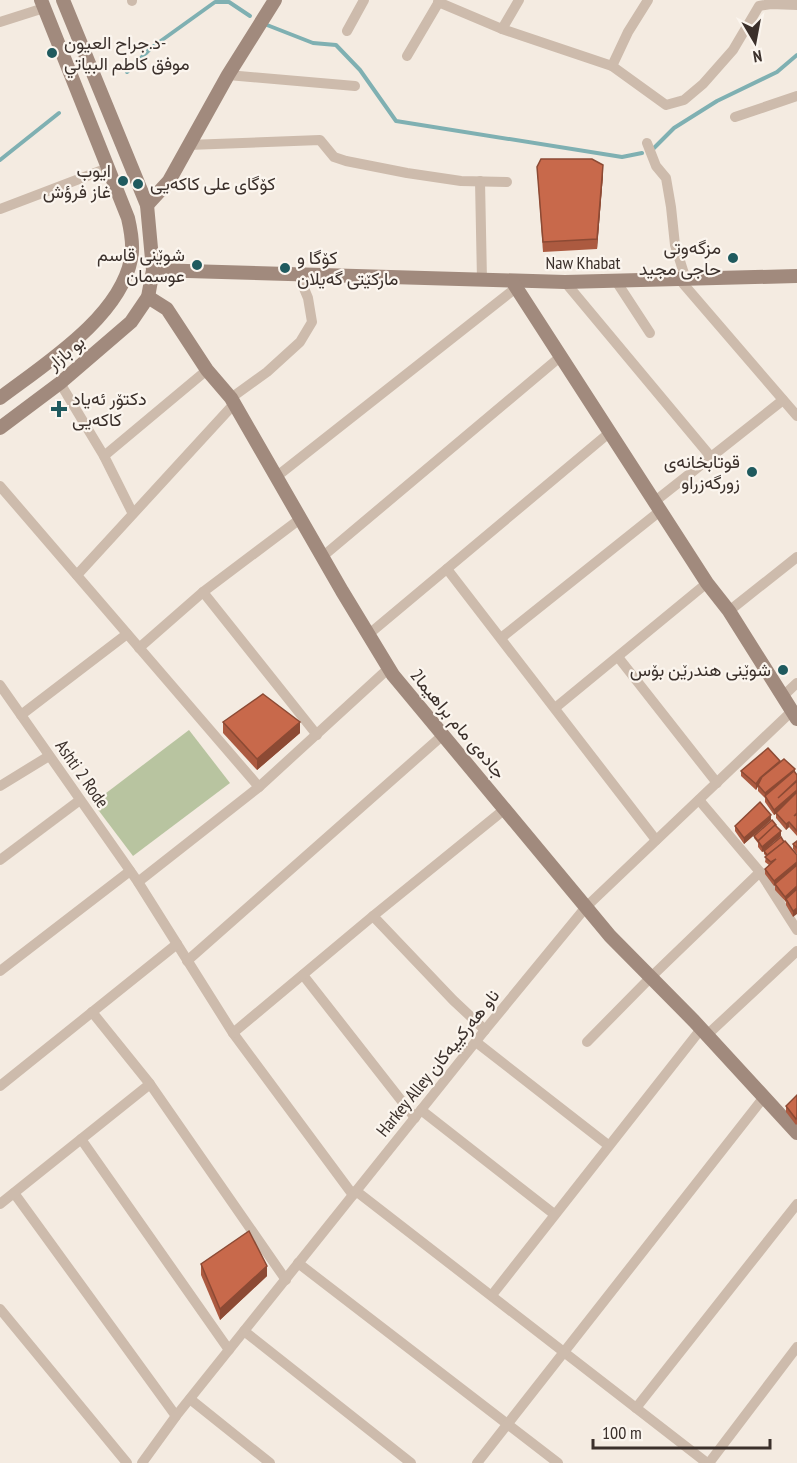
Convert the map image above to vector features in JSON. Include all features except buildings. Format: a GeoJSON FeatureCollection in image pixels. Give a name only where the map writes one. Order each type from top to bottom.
{"type":"FeatureCollection","features":[{"type":"Feature","properties":{"kind":"street"},"geometry":{"type":"LineString","coordinates":[[63,0],[147,205],[153,270],[148,297]]}},
{"type":"Feature","properties":{"kind":"street"},"geometry":{"type":"LineString","coordinates":[[147,205],[169,181],[228,75],[275,0]]}},
{"type":"Feature","properties":{"kind":"street"},"geometry":{"type":"LineString","coordinates":[[347,31],[364,0]]}},
{"type":"Feature","properties":{"kind":"street"},"geometry":{"type":"LineString","coordinates":[[502,29],[519,0]]}},
{"type":"Feature","properties":{"kind":"street"},"geometry":{"type":"LineString","coordinates":[[612,66],[628,32],[648,0]]}},
{"type":"Feature","properties":{"kind":"street"},"geometry":{"type":"LineString","coordinates":[[407,56],[439,1],[502,29],[612,66],[666,105],[684,99],[703,84],[733,50],[760,3],[797,5]]}},
{"type":"Feature","properties":{"kind":"street"},"geometry":{"type":"LineString","coordinates":[[0,22],[42,4],[132,234],[132,258],[122,286],[103,314],[50,360],[0,398]]}},
{"type":"Feature","properties":{"kind":"street"},"geometry":{"type":"LineString","coordinates":[[228,75],[355,86]]}},
{"type":"Feature","properties":{"kind":"street"},"geometry":{"type":"LineString","coordinates":[[735,117],[797,96]]}},
{"type":"Feature","properties":{"kind":"street"},"geometry":{"type":"LineString","coordinates":[[188,145],[320,140],[334,157],[346,161],[434,177],[507,182]]}},
{"type":"Feature","properties":{"kind":"street"},"geometry":{"type":"LineString","coordinates":[[647,143],[656,166],[666,178],[675,245],[683,280],[797,416]]}},
{"type":"Feature","properties":{"kind":"street"},"geometry":{"type":"LineString","coordinates":[[1,207],[108,168]]}},
{"type":"Feature","properties":{"kind":"street"},"geometry":{"type":"LineString","coordinates":[[480,181],[482,280]]}},
{"type":"Feature","properties":{"kind":"street","name":"Naw Khabat"},"geometry":{"type":"LineString","coordinates":[[153,270],[482,280],[515,284],[797,276]]}},
{"type":"Feature","properties":{"kind":"street"},"geometry":{"type":"LineString","coordinates":[[76,575],[232,401],[300,342],[312,322],[308,298],[298,274]]}},
{"type":"Feature","properties":{"kind":"street"},"geometry":{"type":"LineString","coordinates":[[616,281],[650,333]]}},
{"type":"Feature","properties":{"kind":"street"},"geometry":{"type":"LineString","coordinates":[[565,282],[711,457]]}},
{"type":"Feature","properties":{"kind":"street"},"geometry":{"type":"LineString","coordinates":[[276,477],[515,284],[657,507],[707,583],[729,611],[794,716]]}},
{"type":"Feature","properties":{"kind":"street","name":"جادەی مام براهیما2"},"geometry":{"type":"LineString","coordinates":[[148,297],[167,309],[207,370],[232,401],[389,668],[609,936],[704,1032],[797,1133]]}},
{"type":"Feature","properties":{"kind":"street","name":"بو بازار"},"geometry":{"type":"LineString","coordinates":[[0,428],[60,382],[131,322],[148,297]]}},
{"type":"Feature","properties":{"kind":"street"},"geometry":{"type":"LineString","coordinates":[[322,557],[560,357]]}},
{"type":"Feature","properties":{"kind":"street"},"geometry":{"type":"LineString","coordinates":[[104,456],[207,370]]}},
{"type":"Feature","properties":{"kind":"street"},"geometry":{"type":"LineString","coordinates":[[60,382],[104,456],[132,512]]}},
{"type":"Feature","properties":{"kind":"street"},"geometry":{"type":"LineString","coordinates":[[501,638],[657,507],[711,457],[783,400]]}},
{"type":"Feature","properties":{"kind":"street"},"geometry":{"type":"LineString","coordinates":[[369,634],[609,433]]}},
{"type":"Feature","properties":{"kind":"street"},"geometry":{"type":"LineString","coordinates":[[0,486],[259,787]]}},
{"type":"Feature","properties":{"kind":"street"},"geometry":{"type":"LineString","coordinates":[[139,648],[203,592],[300,519]]}},
{"type":"Feature","properties":{"kind":"street"},"geometry":{"type":"LineString","coordinates":[[729,611],[797,557]]}},
{"type":"Feature","properties":{"kind":"street"},"geometry":{"type":"LineString","coordinates":[[447,569],[656,840]]}},
{"type":"Feature","properties":{"kind":"street"},"geometry":{"type":"LineString","coordinates":[[555,708],[707,583]]}},
{"type":"Feature","properties":{"kind":"street"},"geometry":{"type":"LineString","coordinates":[[203,592],[316,735]]}},
{"type":"Feature","properties":{"kind":"street"},"geometry":{"type":"LineString","coordinates":[[21,715],[127,634]]}},
{"type":"Feature","properties":{"kind":"street"},"geometry":{"type":"LineString","coordinates":[[618,657],[717,783]]}},
{"type":"Feature","properties":{"kind":"street"},"geometry":{"type":"LineString","coordinates":[[138,882],[259,787],[389,668]]}},
{"type":"Feature","properties":{"kind":"street"},"geometry":{"type":"LineString","coordinates":[[782,697],[797,683]]}},
{"type":"Feature","properties":{"kind":"street","name":"Ashti 2 Rode"},"geometry":{"type":"LineString","coordinates":[[0,685],[138,882],[232,1033],[355,1193],[492,1295],[708,1463]]}},
{"type":"Feature","properties":{"kind":"street","name":"Harkey Alley ناو هەركييەكان"},"geometry":{"type":"LineString","coordinates":[[142,1463],[298,1263],[586,907],[717,783],[794,716]]}},
{"type":"Feature","properties":{"kind":"street"},"geometry":{"type":"LineString","coordinates":[[187,961],[443,735]]}},
{"type":"Feature","properties":{"kind":"street"},"geometry":{"type":"LineString","coordinates":[[0,786],[49,756]]}},
{"type":"Feature","properties":{"kind":"street"},"geometry":{"type":"LineString","coordinates":[[0,860],[80,800]]}},
{"type":"Feature","properties":{"kind":"street"},"geometry":{"type":"LineString","coordinates":[[699,801],[760,872],[797,930]]}},
{"type":"Feature","properties":{"kind":"street"},"geometry":{"type":"LineString","coordinates":[[232,1033],[505,809]]}},
{"type":"Feature","properties":{"kind":"street"},"geometry":{"type":"LineString","coordinates":[[0,970],[130,871]]}},
{"type":"Feature","properties":{"kind":"street"},"geometry":{"type":"LineString","coordinates":[[587,1042],[760,872]]}},
{"type":"Feature","properties":{"kind":"street"},"geometry":{"type":"LineString","coordinates":[[373,916],[453,1000],[485,1030]]}},
{"type":"Feature","properties":{"kind":"street"},"geometry":{"type":"LineString","coordinates":[[0,1086],[177,944]]}},
{"type":"Feature","properties":{"kind":"street"},"geometry":{"type":"LineString","coordinates":[[492,1295],[608,1145],[704,1032],[797,951]]}},
{"type":"Feature","properties":{"kind":"street"},"geometry":{"type":"LineString","coordinates":[[303,975],[418,1114],[554,1214]]}},
{"type":"Feature","properties":{"kind":"street"},"geometry":{"type":"LineString","coordinates":[[92,1012],[150,1084],[286,1280]]}},
{"type":"Feature","properties":{"kind":"street"},"geometry":{"type":"LineString","coordinates":[[476,1042],[608,1145]]}},
{"type":"Feature","properties":{"kind":"street"},"geometry":{"type":"LineString","coordinates":[[0,1204],[150,1084]]}},
{"type":"Feature","properties":{"kind":"street"},"geometry":{"type":"LineString","coordinates":[[477,1463],[764,1097]]}},
{"type":"Feature","properties":{"kind":"street"},"geometry":{"type":"LineString","coordinates":[[81,1139],[229,1350]]}},
{"type":"Feature","properties":{"kind":"street"},"geometry":{"type":"LineString","coordinates":[[14,1193],[177,1416]]}},
{"type":"Feature","properties":{"kind":"street"},"geometry":{"type":"LineString","coordinates":[[636,1408],[797,1204]]}},
{"type":"Feature","properties":{"kind":"street"},"geometry":{"type":"LineString","coordinates":[[298,1263],[558,1463]]}},
{"type":"Feature","properties":{"kind":"street"},"geometry":{"type":"LineString","coordinates":[[0,1310],[127,1463]]}},
{"type":"Feature","properties":{"kind":"street"},"geometry":{"type":"LineString","coordinates":[[244,1331],[411,1463]]}},
{"type":"Feature","properties":{"kind":"street"},"geometry":{"type":"LineString","coordinates":[[708,1463],[797,1347]]}},
{"type":"Feature","properties":{"kind":"street"},"geometry":{"type":"LineString","coordinates":[[190,1399],[270,1463]]}},
{"type":"Feature","properties":{"kind":"green space"},"geometry":{"type":"Polygon","coordinates":[[[189,730],[230,783],[133,856],[93,803],[189,730]]]}},
{"type":"Feature","properties":{"kind":"waterway"},"geometry":{"type":"LineString","coordinates":[[127,72],[151,48],[215,2],[229,2],[250,16]]}},
{"type":"Feature","properties":{"kind":"waterway"},"geometry":{"type":"LineString","coordinates":[[267,25],[313,43],[336,45],[360,70],[396,121],[622,157],[642,153]]}},
{"type":"Feature","properties":{"kind":"waterway"},"geometry":{"type":"LineString","coordinates":[[653,149],[674,128],[717,101],[777,72],[797,55]]}},
{"type":"Feature","properties":{"kind":"waterway"},"geometry":{"type":"LineString","coordinates":[[0,160],[59,113]]}},
{"type":"Feature","properties":{"kind":"place","name":"د.جراح العيون- موفق كاطم البياتي"},"geometry":{"type":"Point","coordinates":[52,53]}},
{"type":"Feature","properties":{"kind":"place","name":"ايوب غاز فرؤش"},"geometry":{"type":"Point","coordinates":[123,181]}},
{"type":"Feature","properties":{"kind":"place","name":"کۆگای علی کاکەیی"},"geometry":{"type":"Point","coordinates":[138,184]}},
{"type":"Feature","properties":{"kind":"place","name":"مزگەوتى حاجى مجيد"},"geometry":{"type":"Point","coordinates":[733,258]}},
{"type":"Feature","properties":{"kind":"place","name":"شوێنی قاسم عوسمان"},"geometry":{"type":"Point","coordinates":[197,265]}},
{"type":"Feature","properties":{"kind":"place","name":"کۆگا و مارکێتی گەیلان"},"geometry":{"type":"Point","coordinates":[285,268]}},
{"type":"Feature","properties":{"kind":"place","name":"دکتۆر ئەیاد کاکەیی"},"geometry":{"type":"Point","coordinates":[59,409]}},
{"type":"Feature","properties":{"kind":"place","name":"قوتابخانەی زورگەزراو"},"geometry":{"type":"Point","coordinates":[752,472]}},
{"type":"Feature","properties":{"kind":"place","name":"شوێنی هندرێن بۆس"},"geometry":{"type":"Point","coordinates":[783,670]}}]}
